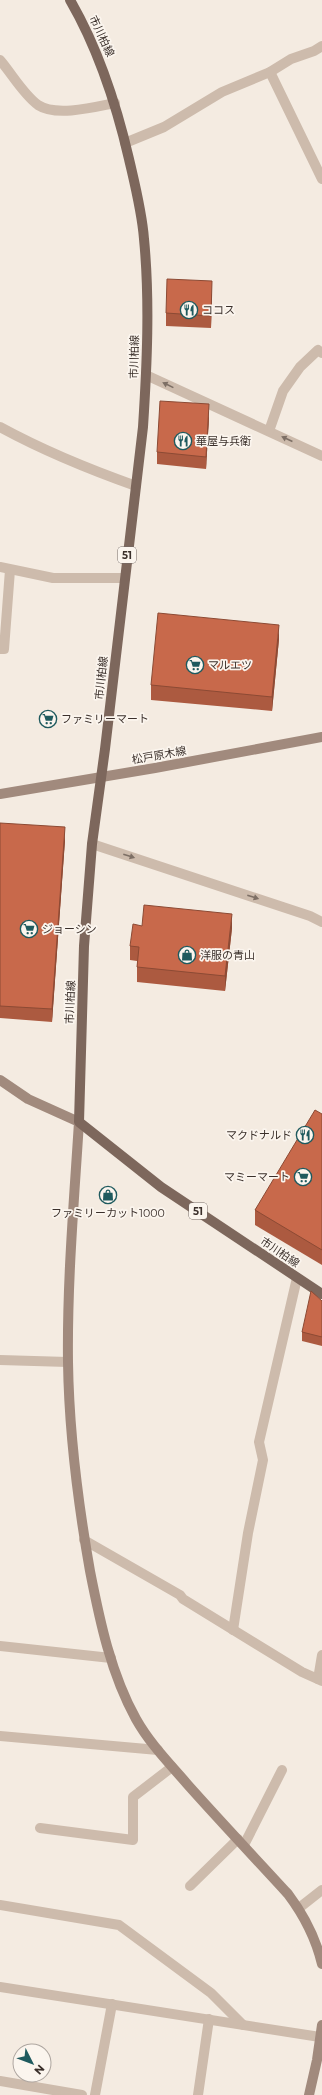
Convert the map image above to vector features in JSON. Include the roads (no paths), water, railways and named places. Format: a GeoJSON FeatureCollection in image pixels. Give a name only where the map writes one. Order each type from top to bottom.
{"type":"FeatureCollection","features":[{"type":"Feature","properties":{"kind":"main road","name":"市川柏線"},"geometry":{"type":"LineString","coordinates":[[70,0],[93,44],[115,103],[135,183],[144,238],[147,294],[146,374],[143,427],[105,749],[92,844],[84,946],[79,1122],[161,1187],[322,1294]]}},
{"type":"Feature","properties":{"kind":"street"},"geometry":{"type":"LineString","coordinates":[[125,143],[164,127],[222,92],[270,72],[291,59],[314,52],[322,46]]}},
{"type":"Feature","properties":{"kind":"street"},"geometry":{"type":"LineString","coordinates":[[0,60],[26,94],[39,106],[64,111],[82,110],[115,103]]}},
{"type":"Feature","properties":{"kind":"street"},"geometry":{"type":"LineString","coordinates":[[270,72],[322,179]]}},
{"type":"Feature","properties":{"kind":"street"},"geometry":{"type":"LineString","coordinates":[[270,431],[283,390],[300,367],[318,350],[322,353]]}},
{"type":"Feature","properties":{"kind":"street"},"geometry":{"type":"LineString","coordinates":[[146,374],[322,456]]}},
{"type":"Feature","properties":{"kind":"street"},"geometry":{"type":"LineString","coordinates":[[0,426],[38,447],[87,469],[136,486]]}},
{"type":"Feature","properties":{"kind":"street"},"geometry":{"type":"LineString","coordinates":[[0,649],[4,649],[5,568],[53,578],[125,578]]}},
{"type":"Feature","properties":{"kind":"street","name":"松戸原木線"},"geometry":{"type":"LineString","coordinates":[[0,794],[155,768],[322,737]]}},
{"type":"Feature","properties":{"kind":"street"},"geometry":{"type":"LineString","coordinates":[[92,844],[310,916],[322,922]]}},
{"type":"Feature","properties":{"kind":"street"},"geometry":{"type":"LineString","coordinates":[[0,1080],[28,1099],[79,1122],[70,1281],[68,1362],[75,1466],[84,1540],[95,1595],[111,1658],[124,1694],[134,1714],[158,1750],[299,1908],[319,1952],[322,1964]]}},
{"type":"Feature","properties":{"kind":"street"},"geometry":{"type":"LineString","coordinates":[[233,1630],[248,1533],[263,1460],[259,1442],[297,1278]]}},
{"type":"Feature","properties":{"kind":"street"},"geometry":{"type":"LineString","coordinates":[[0,1360],[68,1362]]}},
{"type":"Feature","properties":{"kind":"street"},"geometry":{"type":"LineString","coordinates":[[84,1540],[180,1595],[183,1599],[302,1672],[320,1680],[322,1655]]}},
{"type":"Feature","properties":{"kind":"street"},"geometry":{"type":"LineString","coordinates":[[0,1646],[111,1658]]}},
{"type":"Feature","properties":{"kind":"street"},"geometry":{"type":"LineString","coordinates":[[0,1736],[158,1750]]}},
{"type":"Feature","properties":{"kind":"street"},"geometry":{"type":"LineString","coordinates":[[40,1828],[133,1840],[133,1797],[172,1767]]}},
{"type":"Feature","properties":{"kind":"street"},"geometry":{"type":"LineString","coordinates":[[190,1886],[241,1842],[282,1770]]}},
{"type":"Feature","properties":{"kind":"street"},"geometry":{"type":"LineString","coordinates":[[299,1908],[322,1890]]}},
{"type":"Feature","properties":{"kind":"street"},"geometry":{"type":"LineString","coordinates":[[0,1905],[119,1925],[211,1993],[243,2025]]}},
{"type":"Feature","properties":{"kind":"street"},"geometry":{"type":"LineString","coordinates":[[0,1987],[320,2037]]}},
{"type":"Feature","properties":{"kind":"street"},"geometry":{"type":"LineString","coordinates":[[96,2095],[112,2004]]}},
{"type":"Feature","properties":{"kind":"street"},"geometry":{"type":"LineString","coordinates":[[198,2095],[209,2019]]}},
{"type":"Feature","properties":{"kind":"street"},"geometry":{"type":"LineString","coordinates":[[309,2095],[320,2061],[320,2037],[322,2025]]}},
{"type":"Feature","properties":{"kind":"street"},"geometry":{"type":"LineString","coordinates":[[0,2081],[82,2095]]}},
{"type":"Feature","properties":{"kind":"place","name":"ココス"},"geometry":{"type":"Point","coordinates":[189,310]}},
{"type":"Feature","properties":{"kind":"place","name":"華屋与兵衛"},"geometry":{"type":"Point","coordinates":[183,441]}},
{"type":"Feature","properties":{"kind":"place","name":"マルエツ"},"geometry":{"type":"Point","coordinates":[195,665]}},
{"type":"Feature","properties":{"kind":"place","name":"ファミリーマート"},"geometry":{"type":"Point","coordinates":[48,719]}},
{"type":"Feature","properties":{"kind":"place","name":"ジョーシン"},"geometry":{"type":"Point","coordinates":[29,929]}},
{"type":"Feature","properties":{"kind":"place","name":"洋服の青山"},"geometry":{"type":"Point","coordinates":[187,955]}},
{"type":"Feature","properties":{"kind":"place","name":"マクドナルド"},"geometry":{"type":"Point","coordinates":[305,1135]}},
{"type":"Feature","properties":{"kind":"place","name":"マミーマート"},"geometry":{"type":"Point","coordinates":[303,1177]}},
{"type":"Feature","properties":{"kind":"place","name":"ファミリーカット1000"},"geometry":{"type":"Point","coordinates":[108,1195]}}]}
